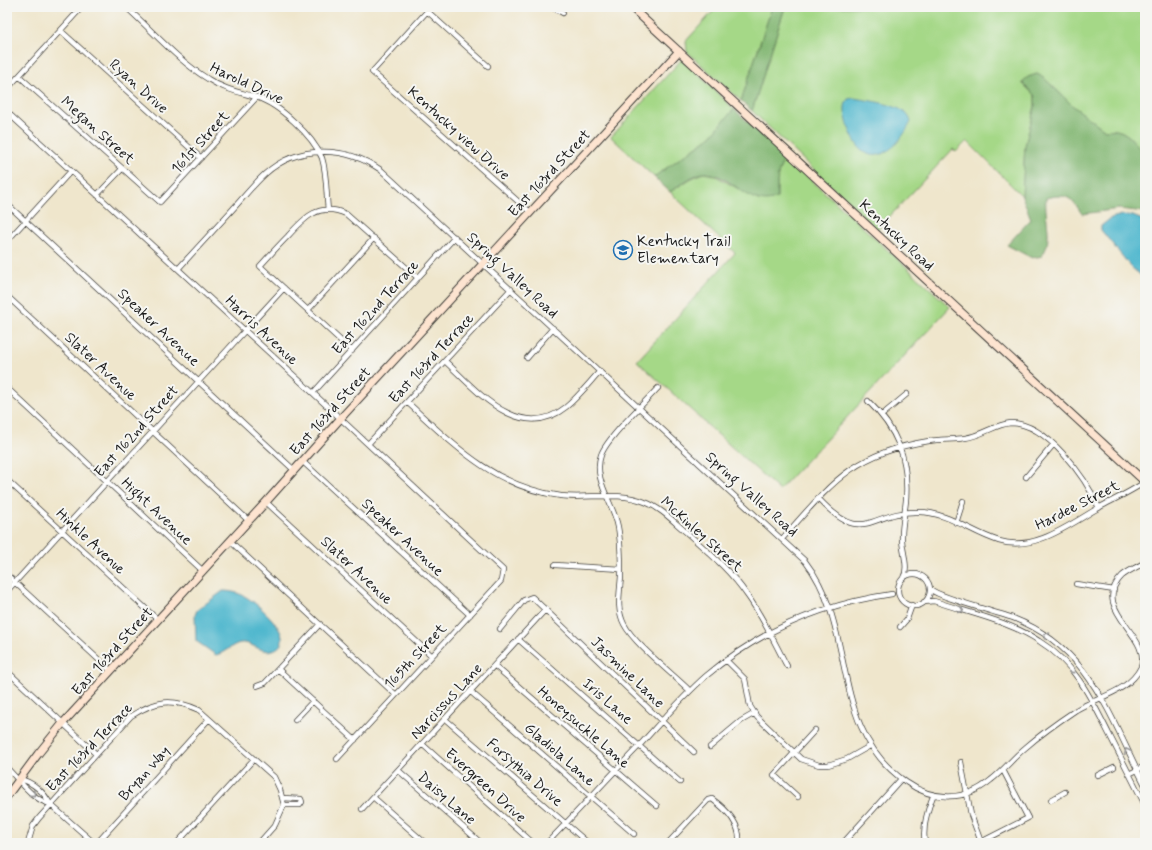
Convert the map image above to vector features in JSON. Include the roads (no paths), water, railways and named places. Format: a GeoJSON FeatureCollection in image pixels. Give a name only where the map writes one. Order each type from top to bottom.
{"type":"FeatureCollection","features":[{"type":"Feature","properties":{"kind":"street"},"geometry":{"type":"LineString","coordinates":[[7,89],[82,7]]}},
{"type":"Feature","properties":{"kind":"street","name":"Harold Drive"},"geometry":{"type":"LineString","coordinates":[[126,7],[201,75],[230,90],[256,97],[273,106],[292,121],[318,151]]}},
{"type":"Feature","properties":{"kind":"street"},"geometry":{"type":"LineString","coordinates":[[431,7],[427,11],[488,66]]}},
{"type":"Feature","properties":{"kind":"street"},"geometry":{"type":"LineString","coordinates":[[552,7],[563,13]]}},
{"type":"Feature","properties":{"kind":"street","name":"Kentucky Road"},"geometry":{"type":"LineString","coordinates":[[631,7],[1145,482]]}},
{"type":"Feature","properties":{"kind":"street","name":"Kentucky view Drive"},"geometry":{"type":"LineString","coordinates":[[427,11],[372,72],[530,212]]}},
{"type":"Feature","properties":{"kind":"street","name":"Ryan Drive"},"geometry":{"type":"LineString","coordinates":[[61,31],[201,158]]}},
{"type":"Feature","properties":{"kind":"street","name":"East 163rd Street"},"geometry":{"type":"LineString","coordinates":[[7,796],[64,723],[249,521],[340,418],[679,51]]}},
{"type":"Feature","properties":{"kind":"street","name":"Megan Street"},"geometry":{"type":"LineString","coordinates":[[19,76],[160,202]]}},
{"type":"Feature","properties":{"kind":"street","name":"161st Street"},"geometry":{"type":"LineString","coordinates":[[160,202],[256,97]]}},
{"type":"Feature","properties":{"kind":"street","name":"Harris Avenue"},"geometry":{"type":"LineString","coordinates":[[7,112],[245,330],[500,567]]}},
{"type":"Feature","properties":{"kind":"street"},"geometry":{"type":"LineString","coordinates":[[318,151],[324,166],[328,210]]}},
{"type":"Feature","properties":{"kind":"street","name":"Spring Valley Road"},"geometry":{"type":"LineString","coordinates":[[178,269],[264,174],[290,158],[318,151],[345,153],[373,164],[455,237],[799,554],[811,568],[830,607],[842,653],[854,714],[870,746],[885,766],[901,779],[922,792],[934,796],[952,797],[967,794],[990,782],[1048,729],[1132,680],[1144,663],[1142,646],[1121,618],[1115,604],[1114,590]]}},
{"type":"Feature","properties":{"kind":"street"},"geometry":{"type":"LineString","coordinates":[[97,195],[122,169]]}},
{"type":"Feature","properties":{"kind":"street"},"geometry":{"type":"LineString","coordinates":[[7,241],[71,171]]}},
{"type":"Feature","properties":{"kind":"street","name":"Speaker Avenue"},"geometry":{"type":"LineString","coordinates":[[7,204],[199,380],[294,470]]}},
{"type":"Feature","properties":{"kind":"street"},"geometry":{"type":"LineString","coordinates":[[352,351],[260,266],[302,220],[312,213],[328,210],[346,214],[418,278]]}},
{"type":"Feature","properties":{"kind":"street","name":"East 162nd Terrace"},"geometry":{"type":"LineString","coordinates":[[313,393],[455,237]]}},
{"type":"Feature","properties":{"kind":"street"},"geometry":{"type":"LineString","coordinates":[[308,310],[374,238]]}},
{"type":"Feature","properties":{"kind":"street","name":"East 162nd Street"},"geometry":{"type":"LineString","coordinates":[[7,591],[284,288]]}},
{"type":"Feature","properties":{"kind":"street","name":"East 163rd Terrace"},"geometry":{"type":"LineString","coordinates":[[368,444],[511,289]]}},
{"type":"Feature","properties":{"kind":"street","name":"Slater Avenue"},"geometry":{"type":"LineString","coordinates":[[7,296],[153,430],[249,521]]}},
{"type":"Feature","properties":{"kind":"street"},"geometry":{"type":"LineString","coordinates":[[527,358],[553,328]]}},
{"type":"Feature","properties":{"kind":"street"},"geometry":{"type":"LineString","coordinates":[[444,361],[495,407],[509,415],[524,419],[539,418],[560,411],[568,406],[600,371]]}},
{"type":"Feature","properties":{"kind":"street","name":"Hight Avenue"},"geometry":{"type":"LineString","coordinates":[[7,388],[203,571]]}},
{"type":"Feature","properties":{"kind":"street"},"geometry":{"type":"LineString","coordinates":[[658,388],[606,445],[601,455],[599,472],[618,526],[621,569],[619,602],[624,624],[634,638],[690,691]]}},
{"type":"Feature","properties":{"kind":"street"},"geometry":{"type":"LineString","coordinates":[[882,415],[907,394]]}},
{"type":"Feature","properties":{"kind":"street"},"geometry":{"type":"LineString","coordinates":[[547,843],[690,691],[726,660],[769,633],[830,607],[892,594],[898,587],[907,568],[902,546],[905,471],[900,448],[893,430],[882,415],[868,401]]}},
{"type":"Feature","properties":{"kind":"street","name":"McKinley Street"},"geometry":{"type":"LineString","coordinates":[[407,402],[471,460],[506,480],[531,490],[561,496],[607,496],[635,498],[658,508],[729,572],[754,605],[787,666]]}},
{"type":"Feature","properties":{"kind":"street"},"geometry":{"type":"LineString","coordinates":[[782,539],[818,498],[838,478],[856,465],[878,453],[930,441],[971,437],[1010,423],[1022,425],[1037,431],[1053,445],[1080,473],[1099,508]]}},
{"type":"Feature","properties":{"kind":"street"},"geometry":{"type":"LineString","coordinates":[[1026,477],[1053,445]]}},
{"type":"Feature","properties":{"kind":"street","name":"Speaker Avenue"},"geometry":{"type":"LineString","coordinates":[[302,461],[470,615]]}},
{"type":"Feature","properties":{"kind":"street","name":"Hinkle Avenue"},"geometry":{"type":"LineString","coordinates":[[7,480],[158,620]]}},
{"type":"Feature","properties":{"kind":"street","name":"Hardee Street"},"geometry":{"type":"LineString","coordinates":[[818,498],[840,517],[854,525],[865,525],[904,513],[930,513],[999,541],[1025,543],[1032,542],[1059,530],[1145,482]]}},
{"type":"Feature","properties":{"kind":"street"},"geometry":{"type":"LineString","coordinates":[[956,523],[964,501]]}},
{"type":"Feature","properties":{"kind":"street","name":"Slater Avenue"},"geometry":{"type":"LineString","coordinates":[[266,502],[432,656]]}},
{"type":"Feature","properties":{"kind":"street"},"geometry":{"type":"LineString","coordinates":[[230,541],[396,695]]}},
{"type":"Feature","properties":{"kind":"street"},"geometry":{"type":"LineString","coordinates":[[1076,584],[1114,590],[1122,576],[1145,562]]}},
{"type":"Feature","properties":{"kind":"street"},"geometry":{"type":"LineString","coordinates":[[555,565],[621,569]]}},
{"type":"Feature","properties":{"kind":"street","name":"165th Street"},"geometry":{"type":"LineString","coordinates":[[337,759],[501,581],[503,573],[500,567]]}},
{"type":"Feature","properties":{"kind":"street"},"geometry":{"type":"LineString","coordinates":[[907,568],[927,581],[930,589],[924,602]]}},
{"type":"Feature","properties":{"kind":"street"},"geometry":{"type":"LineString","coordinates":[[903,578],[910,574],[917,574]]}},
{"type":"Feature","properties":{"kind":"street"},"geometry":{"type":"LineString","coordinates":[[7,575],[111,671]]}},
{"type":"Feature","properties":{"kind":"street"},"geometry":{"type":"LineString","coordinates":[[898,587],[900,598]]}},
{"type":"Feature","properties":{"kind":"street"},"geometry":{"type":"LineString","coordinates":[[930,589],[1034,627],[1052,639],[1075,660],[1086,673],[1101,698],[1145,786]]}},
{"type":"Feature","properties":{"kind":"street"},"geometry":{"type":"LineString","coordinates":[[892,594],[900,598],[905,603],[912,605],[934,601],[1029,635],[1050,648],[1067,664],[1080,680],[1145,805]]}},
{"type":"Feature","properties":{"kind":"street","name":"Jasmine Lane"},"geometry":{"type":"LineString","coordinates":[[500,629],[528,597],[532,597],[694,752]]}},
{"type":"Feature","properties":{"kind":"street"},"geometry":{"type":"LineString","coordinates":[[900,627],[907,619],[912,605]]}},
{"type":"Feature","properties":{"kind":"street","name":"Narcissus Lane"},"geometry":{"type":"LineString","coordinates":[[362,809],[546,609]]}},
{"type":"Feature","properties":{"kind":"street"},"geometry":{"type":"LineString","coordinates":[[257,686],[265,683],[320,624]]}},
{"type":"Feature","properties":{"kind":"street"},"geometry":{"type":"LineString","coordinates":[[1029,635],[1034,627]]}},
{"type":"Feature","properties":{"kind":"street","name":"Iris Lane"},"geometry":{"type":"LineString","coordinates":[[518,639],[680,782]]}},
{"type":"Feature","properties":{"kind":"street"},"geometry":{"type":"LineString","coordinates":[[726,660],[746,680],[750,706],[763,724],[801,759],[811,763],[828,765],[847,759],[870,746]]}},
{"type":"Feature","properties":{"kind":"street","name":"Honeysuckle Lane"},"geometry":{"type":"LineString","coordinates":[[495,666],[657,806]]}},
{"type":"Feature","properties":{"kind":"street"},"geometry":{"type":"LineString","coordinates":[[278,668],[354,740]]}},
{"type":"Feature","properties":{"kind":"street"},"geometry":{"type":"LineString","coordinates":[[7,671],[96,754]]}},
{"type":"Feature","properties":{"kind":"street","name":"Gladiola Lane"},"geometry":{"type":"LineString","coordinates":[[471,692],[634,834]]}},
{"type":"Feature","properties":{"kind":"street"},"geometry":{"type":"LineString","coordinates":[[295,720],[313,701]]}},
{"type":"Feature","properties":{"kind":"street","name":"East 163rd Terrace"},"geometry":{"type":"LineString","coordinates":[[28,843],[33,826],[50,804],[96,754],[132,716],[145,707],[159,702],[186,704],[199,710],[274,777],[283,798],[284,805]]}},
{"type":"Feature","properties":{"kind":"street"},"geometry":{"type":"LineString","coordinates":[[710,747],[741,721],[755,713]]}},
{"type":"Feature","properties":{"kind":"street","name":"Bryan Way"},"geometry":{"type":"LineString","coordinates":[[98,843],[209,719]]}},
{"type":"Feature","properties":{"kind":"street","name":"Forsythia Drive"},"geometry":{"type":"LineString","coordinates":[[445,719],[588,843]]}},
{"type":"Feature","properties":{"kind":"street"},"geometry":{"type":"LineString","coordinates":[[798,797],[774,775],[815,730]]}},
{"type":"Feature","properties":{"kind":"street","name":"Evergreen Drive"},"geometry":{"type":"LineString","coordinates":[[422,744],[533,843]]}},
{"type":"Feature","properties":{"kind":"street"},"geometry":{"type":"LineString","coordinates":[[177,843],[254,759]]}},
{"type":"Feature","properties":{"kind":"street"},"geometry":{"type":"LineString","coordinates":[[962,762],[971,815],[980,842],[1028,818],[1003,770]]}},
{"type":"Feature","properties":{"kind":"street"},"geometry":{"type":"LineString","coordinates":[[1129,774],[1145,766]]}},
{"type":"Feature","properties":{"kind":"street"},"geometry":{"type":"LineString","coordinates":[[1098,775],[1114,767]]}},
{"type":"Feature","properties":{"kind":"street"},"geometry":{"type":"LineString","coordinates":[[7,768],[19,779],[27,780],[47,798],[50,804],[94,843]]}},
{"type":"Feature","properties":{"kind":"street","name":"Daisy Lane"},"geometry":{"type":"LineString","coordinates":[[398,770],[481,843]]}},
{"type":"Feature","properties":{"kind":"street"},"geometry":{"type":"LineString","coordinates":[[843,843],[901,779]]}},
{"type":"Feature","properties":{"kind":"street"},"geometry":{"type":"LineString","coordinates":[[1051,800],[1065,792]]}},
{"type":"Feature","properties":{"kind":"street"},"geometry":{"type":"LineString","coordinates":[[925,843],[923,836],[926,818],[934,796]]}},
{"type":"Feature","properties":{"kind":"street"},"geometry":{"type":"LineString","coordinates":[[373,797],[425,843]]}},
{"type":"Feature","properties":{"kind":"street"},"geometry":{"type":"LineString","coordinates":[[259,843],[275,825],[284,805],[300,805],[302,802],[301,799],[297,798],[283,798]]}},
{"type":"Feature","properties":{"kind":"street"},"geometry":{"type":"LineString","coordinates":[[668,843],[708,800],[712,799],[731,816],[736,825],[739,843]]}},
{"type":"Feature","properties":{"kind":"water"},"geometry":{"type":"Polygon","coordinates":[[[854,98],[896,107],[908,116],[911,122],[904,134],[888,151],[880,155],[871,155],[863,151],[856,142],[849,128],[845,109],[848,99],[854,98]]]}},
{"type":"Feature","properties":{"kind":"water"},"geometry":{"type":"Polygon","coordinates":[[[1122,215],[1133,216],[1145,221],[1145,279],[1131,267],[1101,230],[1101,226],[1111,218],[1122,215]]]}},
{"type":"Feature","properties":{"kind":"water"},"geometry":{"type":"Polygon","coordinates":[[[223,591],[235,592],[259,606],[280,630],[282,638],[280,645],[269,651],[240,643],[216,655],[196,641],[195,615],[197,610],[223,591]]]}},
{"type":"Feature","properties":{"kind":"place","name":"Kentucky Trail Elementary"},"geometry":{"type":"Point","coordinates":[623,250]}}]}
